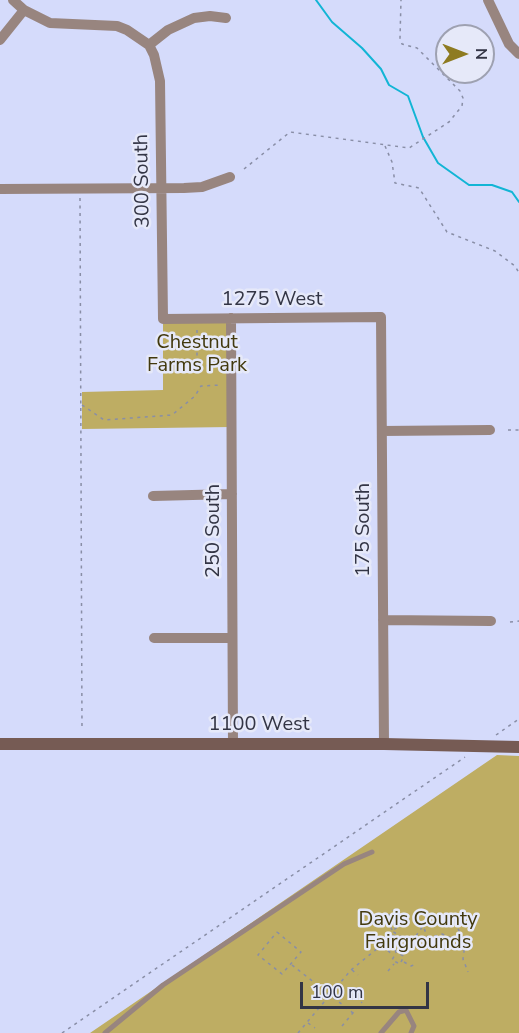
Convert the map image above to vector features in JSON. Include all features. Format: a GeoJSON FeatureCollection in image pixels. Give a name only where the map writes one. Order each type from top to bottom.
{"type":"FeatureCollection","features":[{"type":"Feature","properties":{"kind":"street"},"geometry":{"type":"LineString","coordinates":[[13,0],[24,10],[59,25],[117,26],[149,45],[168,30],[194,18],[226,18]]}},
{"type":"Feature","properties":{"kind":"street"},"geometry":{"type":"LineString","coordinates":[[488,0],[509,44],[519,54]]}},
{"type":"Feature","properties":{"kind":"street"},"geometry":{"type":"LineString","coordinates":[[0,40],[24,10]]}},
{"type":"Feature","properties":{"kind":"street","name":"300 South"},"geometry":{"type":"LineString","coordinates":[[149,45],[158,67],[160,81],[163,319]]}},
{"type":"Feature","properties":{"kind":"street"},"geometry":{"type":"LineString","coordinates":[[0,189],[202,187],[230,177]]}},
{"type":"Feature","properties":{"kind":"street","name":"1275 West"},"geometry":{"type":"LineString","coordinates":[[163,319],[381,317]]}},
{"type":"Feature","properties":{"kind":"street","name":"175 South"},"geometry":{"type":"LineString","coordinates":[[381,317],[384,744]]}},
{"type":"Feature","properties":{"kind":"street","name":"250 South"},"geometry":{"type":"LineString","coordinates":[[231,318],[232,744]]}},
{"type":"Feature","properties":{"kind":"street"},"geometry":{"type":"LineString","coordinates":[[382,431],[490,430]]}},
{"type":"Feature","properties":{"kind":"street"},"geometry":{"type":"LineString","coordinates":[[153,496],[232,494]]}},
{"type":"Feature","properties":{"kind":"street"},"geometry":{"type":"LineString","coordinates":[[383,620],[491,621]]}},
{"type":"Feature","properties":{"kind":"street"},"geometry":{"type":"LineString","coordinates":[[154,638],[232,638]]}},
{"type":"Feature","properties":{"kind":"street","name":"1100 West"},"geometry":{"type":"LineString","coordinates":[[0,744],[384,744],[519,747]]}},
{"type":"Feature","properties":{"kind":"lane"},"geometry":{"type":"LineString","coordinates":[[105,1033],[163,985],[344,864],[372,852]]}},
{"type":"Feature","properties":{"kind":"lane"},"geometry":{"type":"LineString","coordinates":[[381,1033],[399,1012],[406,1010],[414,1026],[411,1033]]}},
{"type":"Feature","properties":{"kind":"path"},"geometry":{"type":"LineString","coordinates":[[244,169],[290,132],[349,142],[370,141],[385,146],[409,148],[449,122],[462,106],[463,98],[460,91],[417,48],[405,46],[399,39],[401,0]]}},
{"type":"Feature","properties":{"kind":"path"},"geometry":{"type":"LineString","coordinates":[[385,146],[392,162],[395,183],[419,188],[440,225],[447,232],[495,251],[515,266],[519,273]]}},
{"type":"Feature","properties":{"kind":"path"},"geometry":{"type":"LineString","coordinates":[[80,198],[82,730]]}},
{"type":"Feature","properties":{"kind":"path"},"geometry":{"type":"LineString","coordinates":[[197,328],[197,366],[220,365]]}},
{"type":"Feature","properties":{"kind":"path"},"geometry":{"type":"LineString","coordinates":[[82,405],[90,408],[95,416],[104,420],[172,415],[195,396],[201,386],[221,385]]}},
{"type":"Feature","properties":{"kind":"path"},"geometry":{"type":"LineString","coordinates":[[508,430],[519,430]]}},
{"type":"Feature","properties":{"kind":"path"},"geometry":{"type":"LineString","coordinates":[[510,622],[519,621]]}},
{"type":"Feature","properties":{"kind":"path"},"geometry":{"type":"LineString","coordinates":[[500,732],[519,719]]}},
{"type":"Feature","properties":{"kind":"path"},"geometry":{"type":"LineString","coordinates":[[62,1033],[468,755]]}},
{"type":"Feature","properties":{"kind":"path"},"geometry":{"type":"LineString","coordinates":[[393,910],[387,917],[396,953]]}},
{"type":"Feature","properties":{"kind":"path"},"geometry":{"type":"LineString","coordinates":[[392,931],[409,918]]}},
{"type":"Feature","properties":{"kind":"path"},"geometry":{"type":"LineString","coordinates":[[455,922],[465,944],[463,958],[468,972]]}},
{"type":"Feature","properties":{"kind":"path"},"geometry":{"type":"LineString","coordinates":[[403,962],[402,954],[423,926],[431,945]]}},
{"type":"Feature","properties":{"kind":"path"},"geometry":{"type":"LineString","coordinates":[[392,931],[411,943],[442,934],[465,944]]}},
{"type":"Feature","properties":{"kind":"path"},"geometry":{"type":"LineString","coordinates":[[277,932],[301,952],[291,964],[282,974],[258,954],[277,932]]}},
{"type":"Feature","properties":{"kind":"path"},"geometry":{"type":"LineString","coordinates":[[298,1033],[351,970],[393,935]]}},
{"type":"Feature","properties":{"kind":"path"},"geometry":{"type":"LineString","coordinates":[[381,945],[393,955],[394,963],[388,971]]}},
{"type":"Feature","properties":{"kind":"path"},"geometry":{"type":"LineString","coordinates":[[393,955],[402,954]]}},
{"type":"Feature","properties":{"kind":"path"},"geometry":{"type":"LineString","coordinates":[[394,963],[403,962],[411,966],[416,964]]}},
{"type":"Feature","properties":{"kind":"path"},"geometry":{"type":"LineString","coordinates":[[291,964],[353,1013]]}},
{"type":"Feature","properties":{"kind":"path"},"geometry":{"type":"LineString","coordinates":[[351,970],[358,975]]}},
{"type":"Feature","properties":{"kind":"path"},"geometry":{"type":"LineString","coordinates":[[342,1026],[362,1002]]}},
{"type":"Feature","properties":{"kind":"path"},"geometry":{"type":"LineString","coordinates":[[307,1022],[315,1028]]}},
{"type":"Feature","properties":{"kind":"green space","name":"Chestnut Farms Park"},"geometry":{"type":"Polygon","coordinates":[[[231,318],[231,427],[82,429],[82,392],[163,390],[163,319],[231,318]]]}},
{"type":"Feature","properties":{"kind":"green space","name":"Davis County Fairgrounds"},"geometry":{"type":"Polygon","coordinates":[[[497,755],[519,756],[519,1033],[90,1033],[497,755]]]}},
{"type":"Feature","properties":{"kind":"waterway"},"geometry":{"type":"LineString","coordinates":[[316,0],[332,22],[362,48],[381,69],[389,85],[408,96],[423,137],[438,163],[469,185],[492,185],[512,192],[519,202]]}}]}
